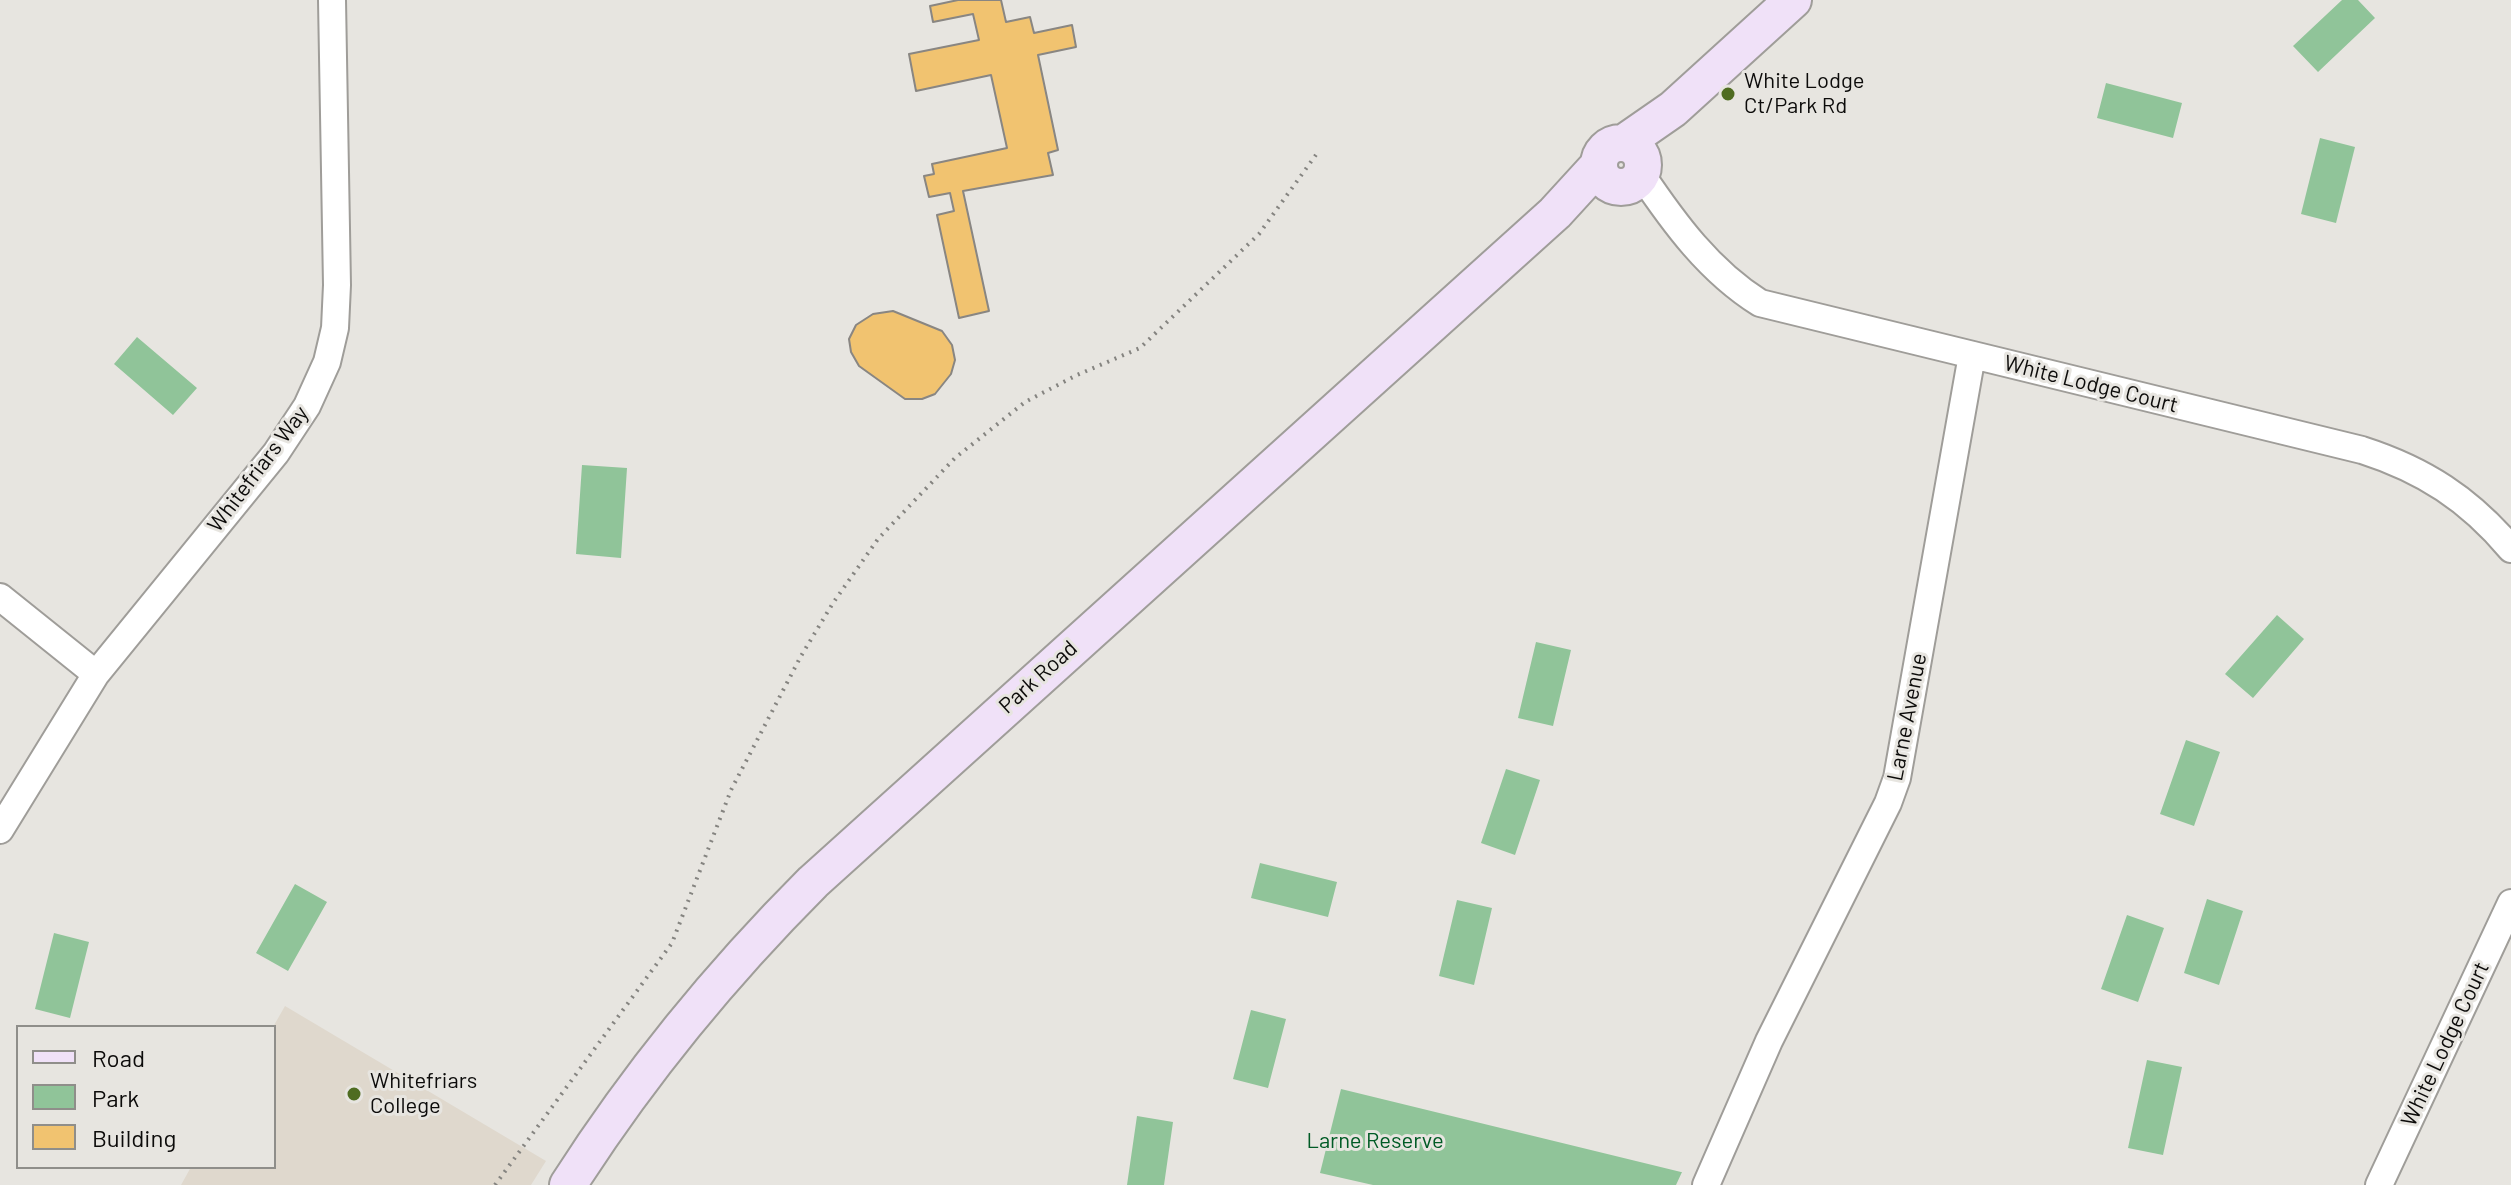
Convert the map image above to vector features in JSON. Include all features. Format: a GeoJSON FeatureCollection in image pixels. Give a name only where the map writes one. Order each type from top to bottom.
{"type":"FeatureCollection","features":[{"type":"Feature","properties":{"kind":"street","name":"Whitefriars Way"},"geometry":{"type":"LineString","coordinates":[[0,830],[96,674],[276,453],[307,406],[327,362],[335,328],[337,285],[332,0]]}},
{"type":"Feature","properties":{"kind":"street"},"geometry":{"type":"LineString","coordinates":[[1624,169],[1673,109],[1793,0]]}},
{"type":"Feature","properties":{"kind":"street","name":"Park Road"},"geometry":{"type":"LineString","coordinates":[[568,1185],[676,1032],[760,935],[813,882],[1555,213],[1624,169]]}},
{"type":"Feature","properties":{"kind":"street","name":"White Lodge Court"},"geometry":{"type":"LineString","coordinates":[[1624,169],[1728,281],[1760,303],[2362,450],[2398,462],[2436,481],[2488,521],[2511,549]]}},
{"type":"Feature","properties":{"kind":"street","name":"Larne Avenue"},"geometry":{"type":"LineString","coordinates":[[1706,1185],[1769,1041],[1888,803],[1897,778],[1972,355]]}},
{"type":"Feature","properties":{"kind":"street"},"geometry":{"type":"LineString","coordinates":[[0,597],[96,674]]}},
{"type":"Feature","properties":{"kind":"street","name":"White Lodge Court"},"geometry":{"type":"LineString","coordinates":[[2379,1185],[2511,903]]}},
{"type":"Feature","properties":{"kind":"path"},"geometry":{"type":"LineString","coordinates":[[495,1185],[672,943],[731,790],[801,656],[833,603],[878,539],[955,458],[1025,402],[1140,348],[1259,234],[1318,152]]}},
{"type":"Feature","properties":{"kind":"shaded area","name":"Whitefriars College"},"geometry":{"type":"Polygon","coordinates":[[[285,1006],[546,1161],[531,1185],[181,1185],[190,1169],[276,1169],[274,1025],[285,1006]]]}},
{"type":"Feature","properties":{"kind":"green space"},"geometry":{"type":"Polygon","coordinates":[[[2342,0],[2358,0],[2375,18],[2318,72],[2293,46],[2342,0]]]}},
{"type":"Feature","properties":{"kind":"green space"},"geometry":{"type":"Polygon","coordinates":[[[2106,83],[2182,103],[2173,138],[2097,118],[2106,83]]]}},
{"type":"Feature","properties":{"kind":"green space"},"geometry":{"type":"Polygon","coordinates":[[[2320,138],[2355,147],[2336,223],[2301,214],[2320,138]]]}},
{"type":"Feature","properties":{"kind":"green space"},"geometry":{"type":"Polygon","coordinates":[[[137,337],[197,388],[173,415],[114,364],[137,337]]]}},
{"type":"Feature","properties":{"kind":"green space"},"geometry":{"type":"Polygon","coordinates":[[[582,465],[627,468],[621,558],[576,554],[582,465]]]}},
{"type":"Feature","properties":{"kind":"green space"},"geometry":{"type":"Polygon","coordinates":[[[2277,615],[2304,639],[2253,698],[2225,674],[2277,615]]]}},
{"type":"Feature","properties":{"kind":"green space"},"geometry":{"type":"Polygon","coordinates":[[[1536,642],[1571,650],[1553,726],[1518,718],[1536,642]]]}},
{"type":"Feature","properties":{"kind":"green space"},"geometry":{"type":"Polygon","coordinates":[[[2186,740],[2220,752],[2194,826],[2160,814],[2186,740]]]}},
{"type":"Feature","properties":{"kind":"green space"},"geometry":{"type":"Polygon","coordinates":[[[1506,769],[1540,780],[1515,855],[1481,843],[1506,769]]]}},
{"type":"Feature","properties":{"kind":"green space"},"geometry":{"type":"Polygon","coordinates":[[[1260,863],[1337,882],[1328,917],[1251,898],[1260,863]]]}},
{"type":"Feature","properties":{"kind":"green space"},"geometry":{"type":"Polygon","coordinates":[[[295,884],[327,902],[288,971],[256,953],[295,884]]]}},
{"type":"Feature","properties":{"kind":"green space"},"geometry":{"type":"Polygon","coordinates":[[[2207,899],[2243,911],[2219,985],[2184,973],[2207,899]]]}},
{"type":"Feature","properties":{"kind":"green space"},"geometry":{"type":"Polygon","coordinates":[[[1457,900],[1492,908],[1474,985],[1439,976],[1457,900]]]}},
{"type":"Feature","properties":{"kind":"green space"},"geometry":{"type":"Polygon","coordinates":[[[2127,915],[2164,928],[2138,1002],[2101,989],[2127,915]]]}},
{"type":"Feature","properties":{"kind":"green space"},"geometry":{"type":"Polygon","coordinates":[[[54,933],[89,942],[70,1018],[35,1009],[54,933]]]}},
{"type":"Feature","properties":{"kind":"green space"},"geometry":{"type":"Polygon","coordinates":[[[1251,1010],[1286,1019],[1268,1088],[1233,1079],[1251,1010]]]}},
{"type":"Feature","properties":{"kind":"green space"},"geometry":{"type":"Polygon","coordinates":[[[2147,1060],[2182,1067],[2163,1155],[2128,1148],[2147,1060]]]}},
{"type":"Feature","properties":{"kind":"green space","name":"Larne Reserve"},"geometry":{"type":"Polygon","coordinates":[[[1341,1089],[1682,1172],[1676,1185],[1373,1185],[1320,1173],[1341,1089]]]}},
{"type":"Feature","properties":{"kind":"green space"},"geometry":{"type":"Polygon","coordinates":[[[1137,1116],[1173,1122],[1164,1185],[1127,1185],[1137,1116]]]}},
{"type":"Feature","properties":{"kind":"building"},"geometry":{"type":"Polygon","coordinates":[[[958,0],[1001,0],[1006,22],[1030,17],[1034,33],[1072,25],[1076,47],[1038,55],[1058,150],[1048,153],[1053,175],[963,191],[989,311],[959,318],[937,215],[954,211],[950,193],[929,197],[924,176],[934,174],[932,164],[1007,148],[991,75],[916,91],[909,54],[979,40],[973,14],[933,22],[930,6],[958,0]]]}},
{"type":"Feature","properties":{"kind":"building"},"geometry":{"type":"Polygon","coordinates":[[[893,311],[942,331],[952,345],[955,360],[951,374],[935,394],[922,399],[905,399],[859,366],[851,352],[849,339],[856,325],[873,314],[893,311]]]}},
{"type":"Feature","properties":{"kind":"place","name":"White Lodge Ct/Park Rd"},"geometry":{"type":"Point","coordinates":[1728,94]}},
{"type":"Feature","properties":{"kind":"place","name":"Whitefriars College"},"geometry":{"type":"Point","coordinates":[354,1094]}}]}
